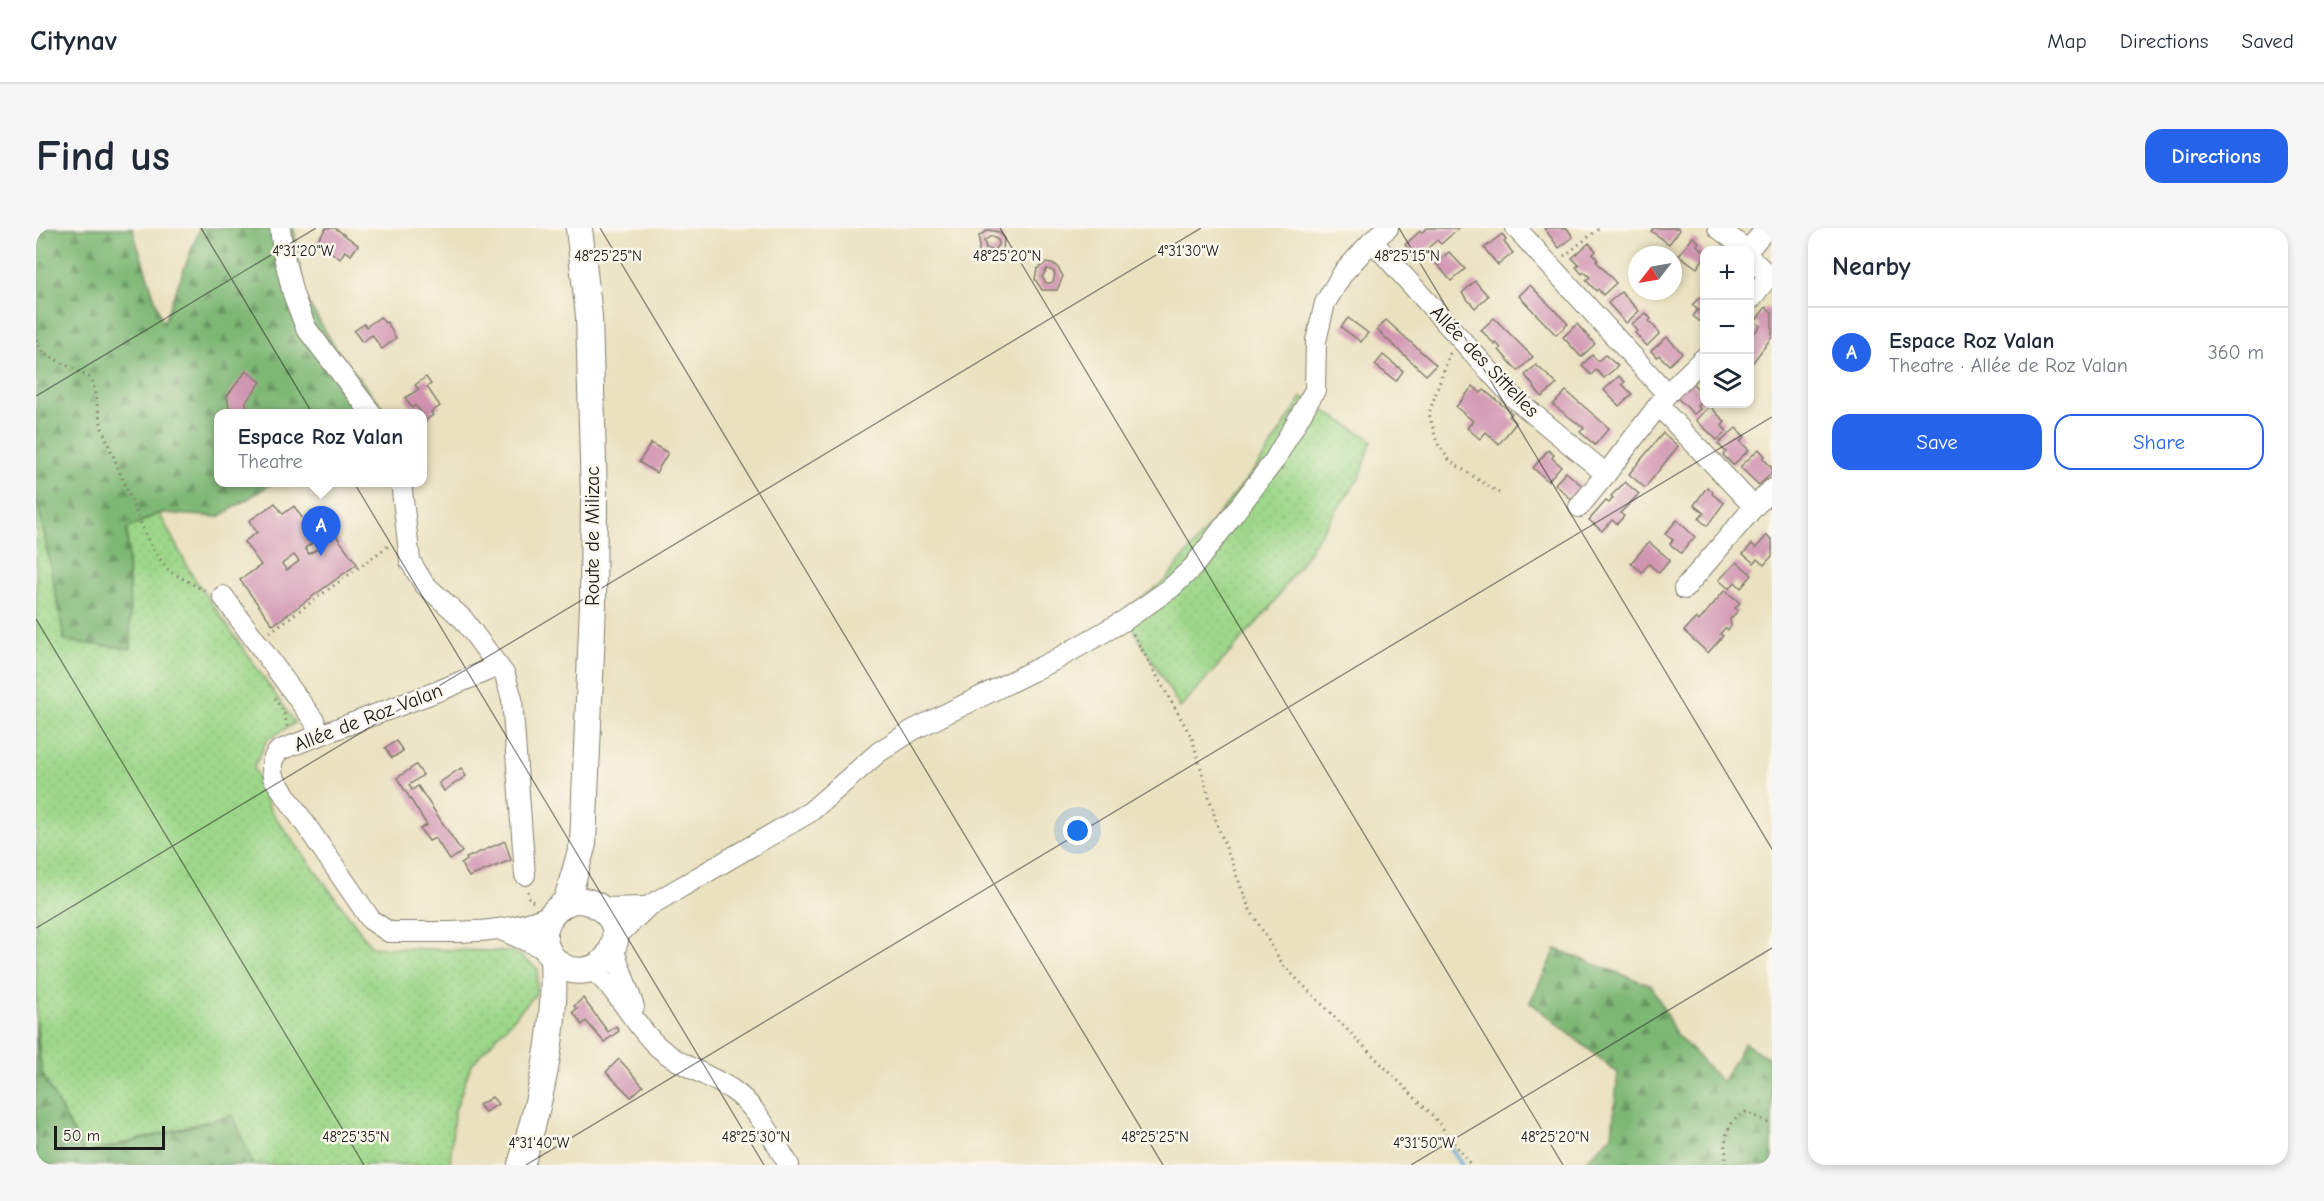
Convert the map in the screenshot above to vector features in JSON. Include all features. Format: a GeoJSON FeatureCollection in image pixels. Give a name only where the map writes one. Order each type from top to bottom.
{"type":"FeatureCollection","features":[{"type":"Feature","properties":{"kind":"main road","name":"Route de Milizac"},"geometry":{"type":"LineString","coordinates":[[579,228],[589,316],[594,498],[589,729],[583,844],[598,905]]}},
{"type":"Feature","properties":{"kind":"main road","name":"Route de Milizac"},"geometry":{"type":"LineString","coordinates":[[557,910],[583,844]]}},
{"type":"Feature","properties":{"kind":"main road"},"geometry":{"type":"LineString","coordinates":[[521,1165],[531,1131],[550,1038],[554,985],[550,954],[544,932],[557,910],[583,900],[598,905],[609,916],[614,925],[614,943],[604,960],[588,971],[568,994],[550,1038]]}},
{"type":"Feature","properties":{"kind":"main road"},"geometry":{"type":"LineString","coordinates":[[550,954],[569,971],[588,971]]}},
{"type":"Feature","properties":{"kind":"street"},"geometry":{"type":"LineString","coordinates":[[280,228],[293,294],[306,328],[368,409]]}},
{"type":"Feature","properties":{"kind":"street"},"geometry":{"type":"LineString","coordinates":[[642,1026],[614,943],[647,907],[810,812],[879,752],[913,730],[1057,659],[1125,620],[1171,588],[1193,567],[1274,460],[1315,390],[1316,341],[1325,303],[1343,273],[1372,241],[1388,228]]}},
{"type":"Feature","properties":{"kind":"street"},"geometry":{"type":"LineString","coordinates":[[1516,228],[1551,266],[1754,507]]}},
{"type":"Feature","properties":{"kind":"street"},"geometry":{"type":"LineString","coordinates":[[1718,228],[1743,246]]}},
{"type":"Feature","properties":{"kind":"street"},"geometry":{"type":"LineString","coordinates":[[1751,246],[1767,228]]}},
{"type":"Feature","properties":{"kind":"street","name":"Allée des Sittelles"},"geometry":{"type":"LineString","coordinates":[[1372,241],[1513,397],[1605,474]]}},
{"type":"Feature","properties":{"kind":"street"},"geometry":{"type":"LineString","coordinates":[[1754,262],[1769,276],[1761,293]]}},
{"type":"Feature","properties":{"kind":"street"},"geometry":{"type":"LineString","coordinates":[[1579,507],[1663,400],[1700,362]]}},
{"type":"Feature","properties":{"kind":"street"},"geometry":{"type":"LineString","coordinates":[[401,487],[410,561],[424,584],[463,619],[505,675],[512,699],[525,874]]}},
{"type":"Feature","properties":{"kind":"street"},"geometry":{"type":"LineString","coordinates":[[1684,589],[1772,489]]}},
{"type":"Feature","properties":{"kind":"street"},"geometry":{"type":"LineString","coordinates":[[217,597],[315,722],[317,736]]}},
{"type":"Feature","properties":{"kind":"street","name":"Allée de Roz Valan"},"geometry":{"type":"LineString","coordinates":[[498,666],[287,747],[274,755],[271,766],[273,777],[378,927],[389,932],[498,929],[531,924],[557,910]]}},
{"type":"Feature","properties":{"kind":"street"},"geometry":{"type":"LineString","coordinates":[[598,905],[647,907]]}},
{"type":"Feature","properties":{"kind":"street","name":"Allée de Roz Valan"},"geometry":{"type":"LineString","coordinates":[[498,929],[550,954]]}},
{"type":"Feature","properties":{"kind":"street"},"geometry":{"type":"LineString","coordinates":[[588,971],[615,991],[656,1045],[732,1090],[757,1113],[789,1165]]}},
{"type":"Feature","properties":{"kind":"path"},"geometry":{"type":"LineString","coordinates":[[1551,266],[1600,228]]}},
{"type":"Feature","properties":{"kind":"path"},"geometry":{"type":"LineString","coordinates":[[1457,334],[1431,405],[1429,413],[1431,423],[1437,443],[1451,462],[1499,493]]}},
{"type":"Feature","properties":{"kind":"path"},"geometry":{"type":"LineString","coordinates":[[36,340],[42,352],[92,379],[102,428],[144,532],[156,554],[169,571],[217,597]]}},
{"type":"Feature","properties":{"kind":"path"},"geometry":{"type":"LineString","coordinates":[[273,629],[398,540]]}},
{"type":"Feature","properties":{"kind":"path"},"geometry":{"type":"LineString","coordinates":[[1125,620],[1192,738],[1217,824],[1245,897],[1283,965],[1434,1117],[1471,1165]]}},
{"type":"Feature","properties":{"kind":"path"},"geometry":{"type":"LineString","coordinates":[[275,698],[288,726],[287,747]]}},
{"type":"Feature","properties":{"kind":"path"},"geometry":{"type":"LineString","coordinates":[[525,874],[529,900],[557,910]]}},
{"type":"Feature","properties":{"kind":"path"},"geometry":{"type":"LineString","coordinates":[[1726,1165],[1726,1133],[1734,1119],[1746,1112],[1772,1124]]}},
{"type":"Feature","properties":{"kind":"green space"},"geometry":{"type":"Polygon","coordinates":[[[36,228],[132,228],[163,324],[198,228],[294,228],[304,296],[340,355],[384,409],[214,409],[214,487],[267,487],[219,517],[159,513],[127,529],[131,649],[65,641],[36,493],[36,228]]]}},
{"type":"Feature","properties":{"kind":"green space"},"geometry":{"type":"Polygon","coordinates":[[[1302,397],[1372,440],[1361,475],[1270,608],[1180,708],[1123,611],[1165,581],[1262,460],[1302,397]]]}},
{"type":"Feature","properties":{"kind":"green space"},"geometry":{"type":"Polygon","coordinates":[[[36,493],[65,640],[131,648],[127,529],[159,513],[192,575],[295,723],[267,740],[254,767],[270,810],[372,947],[515,952],[538,969],[536,994],[471,1065],[454,1113],[450,1165],[253,1165],[232,1115],[85,1154],[42,1074],[36,1020],[36,493]]]}},
{"type":"Feature","properties":{"kind":"green space"},"geometry":{"type":"Polygon","coordinates":[[[1556,949],[1652,986],[1676,1034],[1722,1082],[1744,1043],[1772,1060],[1772,1165],[1582,1165],[1612,1135],[1618,1073],[1530,1002],[1556,949]]]}},
{"type":"Feature","properties":{"kind":"green space"},"geometry":{"type":"Polygon","coordinates":[[[36,1020],[42,1074],[85,1154],[233,1115],[253,1165],[36,1165],[36,1020]]]}},
{"type":"Feature","properties":{"kind":"building"},"geometry":{"type":"Polygon","coordinates":[[[326,228],[335,228],[358,245],[351,255],[345,251],[340,259],[317,241],[326,228]]]}},
{"type":"Feature","properties":{"kind":"building"},"geometry":{"type":"Polygon","coordinates":[[[1427,228],[1459,228],[1441,244],[1437,240],[1417,258],[1405,245],[1420,231],[1421,233],[1427,228]]]}},
{"type":"Feature","properties":{"kind":"building"},"geometry":{"type":"Polygon","coordinates":[[[1544,228],[1567,228],[1573,237],[1559,248],[1544,228]]]}},
{"type":"Feature","properties":{"kind":"building"},"geometry":{"type":"Polygon","coordinates":[[[1654,228],[1678,228],[1680,230],[1669,244],[1651,231],[1654,228]]]}},
{"type":"Feature","properties":{"kind":"building"},"geometry":{"type":"Polygon","coordinates":[[[988,230],[999,232],[1004,239],[1003,250],[994,256],[979,254],[979,236],[988,230]],[[991,236],[984,241],[986,248],[994,250],[999,244],[998,240],[991,236]]]}},
{"type":"Feature","properties":{"kind":"building"},"geometry":{"type":"Polygon","coordinates":[[[1502,234],[1506,240],[1504,242],[1513,253],[1498,265],[1484,248],[1502,234]]]}},
{"type":"Feature","properties":{"kind":"building"},"geometry":{"type":"Polygon","coordinates":[[[1693,237],[1699,242],[1697,245],[1700,248],[1700,264],[1697,268],[1682,257],[1682,251],[1693,237]]]}},
{"type":"Feature","properties":{"kind":"building"},"geometry":{"type":"Polygon","coordinates":[[[1589,243],[1596,251],[1593,254],[1598,260],[1596,261],[1616,283],[1603,295],[1586,280],[1590,277],[1584,272],[1582,274],[1576,267],[1579,265],[1572,258],[1589,243]]]}},
{"type":"Feature","properties":{"kind":"building"},"geometry":{"type":"Polygon","coordinates":[[[1449,252],[1465,269],[1451,281],[1436,263],[1449,252]]]}},
{"type":"Feature","properties":{"kind":"building"},"geometry":{"type":"Polygon","coordinates":[[[1046,263],[1056,265],[1063,276],[1057,290],[1042,290],[1035,279],[1037,269],[1046,263]],[[1047,269],[1042,277],[1046,283],[1053,282],[1055,274],[1047,269]]]}},
{"type":"Feature","properties":{"kind":"building"},"geometry":{"type":"Polygon","coordinates":[[[1475,281],[1488,296],[1475,308],[1462,293],[1475,281]]]}},
{"type":"Feature","properties":{"kind":"building"},"geometry":{"type":"Polygon","coordinates":[[[1530,285],[1568,324],[1556,335],[1519,296],[1530,285]]]}},
{"type":"Feature","properties":{"kind":"building"},"geometry":{"type":"Polygon","coordinates":[[[1621,292],[1639,311],[1626,323],[1608,303],[1621,292]]]}},
{"type":"Feature","properties":{"kind":"building"},"geometry":{"type":"Polygon","coordinates":[[[1700,297],[1700,322],[1693,316],[1698,310],[1692,305],[1700,297]]]}},
{"type":"Feature","properties":{"kind":"building"},"geometry":{"type":"Polygon","coordinates":[[[1766,307],[1772,312],[1772,337],[1754,361],[1754,333],[1760,326],[1755,321],[1766,307]]]}},
{"type":"Feature","properties":{"kind":"building"},"geometry":{"type":"Polygon","coordinates":[[[1646,313],[1651,319],[1649,321],[1660,333],[1647,346],[1635,333],[1638,331],[1632,324],[1646,313]]]}},
{"type":"Feature","properties":{"kind":"building"},"geometry":{"type":"Polygon","coordinates":[[[380,317],[385,323],[387,322],[396,338],[382,349],[372,335],[362,342],[354,331],[364,324],[366,327],[380,317]]]}},
{"type":"Feature","properties":{"kind":"building"},"geometry":{"type":"Polygon","coordinates":[[[1348,318],[1368,333],[1361,342],[1341,327],[1348,318]]]}},
{"type":"Feature","properties":{"kind":"building"},"geometry":{"type":"Polygon","coordinates":[[[1494,318],[1533,357],[1518,371],[1499,350],[1501,348],[1481,330],[1494,318]]]}},
{"type":"Feature","properties":{"kind":"building"},"geometry":{"type":"Polygon","coordinates":[[[1386,320],[1436,365],[1426,375],[1377,330],[1386,320]]]}},
{"type":"Feature","properties":{"kind":"building"},"geometry":{"type":"Polygon","coordinates":[[[1577,324],[1595,344],[1581,357],[1563,337],[1577,324]]]}},
{"type":"Feature","properties":{"kind":"building"},"geometry":{"type":"Polygon","coordinates":[[[1667,337],[1682,353],[1669,365],[1651,351],[1667,337]]]}},
{"type":"Feature","properties":{"kind":"building"},"geometry":{"type":"Polygon","coordinates":[[[1383,355],[1403,371],[1396,381],[1375,365],[1383,355]]]}},
{"type":"Feature","properties":{"kind":"building"},"geometry":{"type":"Polygon","coordinates":[[[1592,355],[1598,361],[1605,355],[1618,366],[1604,378],[1596,370],[1591,375],[1582,365],[1592,355]]]}},
{"type":"Feature","properties":{"kind":"building"},"geometry":{"type":"Polygon","coordinates":[[[1536,365],[1557,384],[1542,397],[1525,375],[1536,365]]]}},
{"type":"Feature","properties":{"kind":"building"},"geometry":{"type":"Polygon","coordinates":[[[246,371],[261,382],[246,402],[247,409],[229,409],[227,396],[246,371]]]}},
{"type":"Feature","properties":{"kind":"building"},"geometry":{"type":"Polygon","coordinates":[[[1619,376],[1625,382],[1622,384],[1632,394],[1619,406],[1604,390],[1619,376]]]}},
{"type":"Feature","properties":{"kind":"building"},"geometry":{"type":"Polygon","coordinates":[[[426,377],[431,384],[427,387],[440,406],[431,412],[433,415],[427,419],[427,409],[418,409],[415,405],[412,408],[405,398],[419,389],[415,385],[426,377]]]}},
{"type":"Feature","properties":{"kind":"building"},"geometry":{"type":"Polygon","coordinates":[[[1689,380],[1700,391],[1698,406],[1700,409],[1694,414],[1673,394],[1689,380]]]}},
{"type":"Feature","properties":{"kind":"building"},"geometry":{"type":"Polygon","coordinates":[[[1473,386],[1481,393],[1484,390],[1512,413],[1509,417],[1516,423],[1499,444],[1486,432],[1480,439],[1467,428],[1473,421],[1456,407],[1473,386]]]}},
{"type":"Feature","properties":{"kind":"building"},"geometry":{"type":"Polygon","coordinates":[[[1566,391],[1609,428],[1595,445],[1580,432],[1584,428],[1553,405],[1566,391]]]}},
{"type":"Feature","properties":{"kind":"building"},"geometry":{"type":"Polygon","coordinates":[[[1708,408],[1712,408],[1725,422],[1722,426],[1727,431],[1717,440],[1696,420],[1708,408]]]}},
{"type":"Feature","properties":{"kind":"building"},"geometry":{"type":"Polygon","coordinates":[[[1736,428],[1745,437],[1740,441],[1749,450],[1733,465],[1723,455],[1726,452],[1718,444],[1736,428]]]}},
{"type":"Feature","properties":{"kind":"building"},"geometry":{"type":"Polygon","coordinates":[[[1663,433],[1678,446],[1645,488],[1629,474],[1663,433]]]}},
{"type":"Feature","properties":{"kind":"building"},"geometry":{"type":"Polygon","coordinates":[[[651,443],[668,453],[656,473],[639,462],[651,443]]]}},
{"type":"Feature","properties":{"kind":"building"},"geometry":{"type":"Polygon","coordinates":[[[1759,449],[1772,468],[1772,473],[1759,485],[1740,467],[1759,449]]]}},
{"type":"Feature","properties":{"kind":"building"},"geometry":{"type":"Polygon","coordinates":[[[1548,450],[1554,455],[1552,458],[1561,466],[1548,481],[1533,468],[1548,450]]]}},
{"type":"Feature","properties":{"kind":"building"},"geometry":{"type":"Polygon","coordinates":[[[1566,472],[1586,489],[1575,503],[1555,484],[1566,472]]]}},
{"type":"Feature","properties":{"kind":"building"},"geometry":{"type":"Polygon","coordinates":[[[1625,482],[1639,494],[1620,513],[1624,516],[1617,524],[1612,520],[1602,531],[1589,520],[1606,501],[1609,503],[1613,498],[1611,496],[1625,482]]]}},
{"type":"Feature","properties":{"kind":"building"},"geometry":{"type":"Polygon","coordinates":[[[1707,487],[1724,503],[1707,526],[1699,519],[1704,513],[1694,505],[1707,487]]]}},
{"type":"Feature","properties":{"kind":"building"},"geometry":{"type":"Polygon","coordinates":[[[275,503],[283,514],[294,506],[310,529],[324,519],[357,564],[273,625],[240,580],[261,565],[244,542],[257,532],[249,521],[275,503]],[[317,540],[305,548],[309,554],[322,546],[317,540]],[[294,555],[282,564],[287,570],[299,561],[294,555]]]}},
{"type":"Feature","properties":{"kind":"building"},"geometry":{"type":"Polygon","coordinates":[[[1677,520],[1695,537],[1681,553],[1670,544],[1673,540],[1665,534],[1677,520]]]}},
{"type":"Feature","properties":{"kind":"building"},"geometry":{"type":"Polygon","coordinates":[[[1767,535],[1772,540],[1772,556],[1764,565],[1757,559],[1754,563],[1743,554],[1752,544],[1756,548],[1767,535]]]}},
{"type":"Feature","properties":{"kind":"building"},"geometry":{"type":"Polygon","coordinates":[[[1649,542],[1670,560],[1659,573],[1649,564],[1642,572],[1631,563],[1649,542]]]}},
{"type":"Feature","properties":{"kind":"building"},"geometry":{"type":"Polygon","coordinates":[[[1737,562],[1752,575],[1741,588],[1735,582],[1729,589],[1719,580],[1737,562]]]}},
{"type":"Feature","properties":{"kind":"building"},"geometry":{"type":"Polygon","coordinates":[[[1725,590],[1740,603],[1735,608],[1738,611],[1730,619],[1731,626],[1728,630],[1725,628],[1720,634],[1723,636],[1708,653],[1684,631],[1696,618],[1699,621],[1725,590]]]}},
{"type":"Feature","properties":{"kind":"building"},"geometry":{"type":"Polygon","coordinates":[[[396,741],[403,751],[392,758],[385,748],[396,741]]]}},
{"type":"Feature","properties":{"kind":"building"},"geometry":{"type":"Polygon","coordinates":[[[416,765],[423,775],[409,785],[412,790],[418,786],[462,852],[450,860],[435,838],[429,841],[420,829],[427,825],[397,778],[416,765]]]}},
{"type":"Feature","properties":{"kind":"building"},"geometry":{"type":"Polygon","coordinates":[[[461,768],[466,776],[444,791],[439,783],[461,768]]]}},
{"type":"Feature","properties":{"kind":"building"},"geometry":{"type":"Polygon","coordinates":[[[505,841],[511,860],[469,877],[461,864],[467,860],[466,858],[505,841]]]}},
{"type":"Feature","properties":{"kind":"building"},"geometry":{"type":"Polygon","coordinates":[[[583,998],[608,1032],[616,1026],[619,1031],[604,1042],[586,1021],[582,1025],[573,1012],[577,1009],[574,1006],[583,998]]]}},
{"type":"Feature","properties":{"kind":"building"},"geometry":{"type":"Polygon","coordinates":[[[619,1059],[643,1086],[631,1097],[606,1072],[619,1059]]]}},
{"type":"Feature","properties":{"kind":"building"},"geometry":{"type":"Polygon","coordinates":[[[492,1097],[498,1104],[485,1112],[479,1105],[492,1097]]]}},
{"type":"Feature","properties":{"kind":"waterway"},"geometry":{"type":"LineString","coordinates":[[1449,1144],[1462,1165]]}},
{"type":"Feature","properties":{"kind":"place","name":"Espace Roz Valan"},"geometry":{"type":"Point","coordinates":[321,556]}}]}
